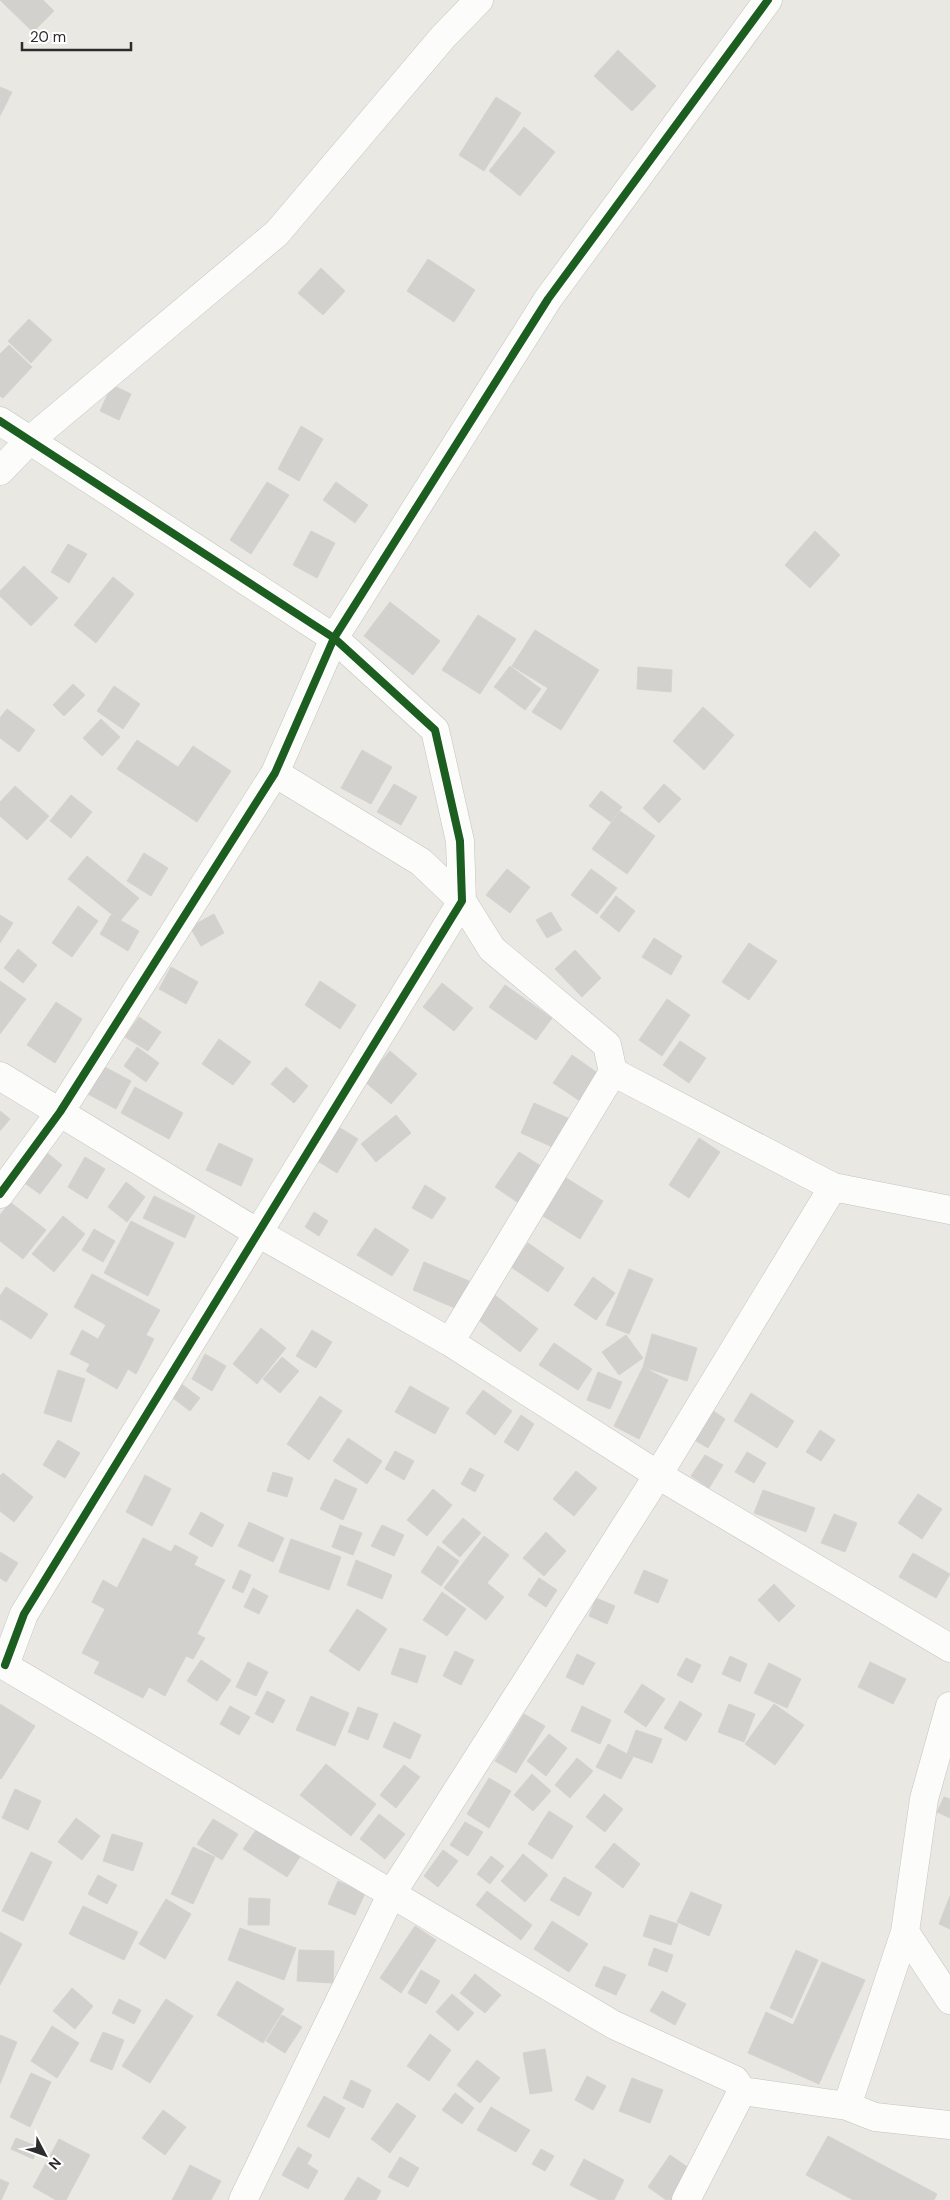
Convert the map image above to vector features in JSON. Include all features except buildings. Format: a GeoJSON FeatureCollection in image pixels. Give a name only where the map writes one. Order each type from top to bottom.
{"type":"FeatureCollection","features":[{"type":"Feature","properties":{"kind":"street"},"geometry":{"type":"LineString","coordinates":[[0,470],[29,441],[277,233],[443,37],[479,0]]}},
{"type":"Feature","properties":{"kind":"street"},"geometry":{"type":"LineString","coordinates":[[0,1194],[60,1112],[275,773],[334,638],[548,299],[768,0]]}},
{"type":"Feature","properties":{"kind":"street"},"geometry":{"type":"LineString","coordinates":[[0,421],[334,638],[434,730],[460,841],[462,902],[24,1614],[2,1664],[614,2025],[735,2080],[742,2091],[847,2106],[875,2117],[950,2125]]}},
{"type":"Feature","properties":{"kind":"street"},"geometry":{"type":"LineString","coordinates":[[275,773],[421,862],[462,902],[492,949],[607,1045],[613,1072],[450,1342]]}},
{"type":"Feature","properties":{"kind":"street"},"geometry":{"type":"LineString","coordinates":[[613,1072],[834,1187],[950,1210]]}},
{"type":"Feature","properties":{"kind":"street"},"geometry":{"type":"LineString","coordinates":[[0,1076],[258,1233],[450,1342],[658,1475],[950,1648]]}},
{"type":"Feature","properties":{"kind":"street"},"geometry":{"type":"LineString","coordinates":[[244,2200],[392,1893],[658,1475],[834,1187]]}},
{"type":"Feature","properties":{"kind":"street"},"geometry":{"type":"LineString","coordinates":[[847,2106],[906,1932],[924,1799],[950,1706]]}},
{"type":"Feature","properties":{"kind":"street"},"geometry":{"type":"LineString","coordinates":[[906,1932],[950,2000]]}},
{"type":"Feature","properties":{"kind":"street"},"geometry":{"type":"LineString","coordinates":[[686,2200],[742,2091]]}},
{"type":"Feature","properties":{"kind":"cycle path"},"geometry":{"type":"LineString","coordinates":[[0,1194],[60,1112],[275,773],[334,638],[548,299],[768,0]]}},
{"type":"Feature","properties":{"kind":"cycle path"},"geometry":{"type":"LineString","coordinates":[[0,421],[334,638],[435,730],[460,841],[462,901],[24,1614],[5,1665]]}}]}
